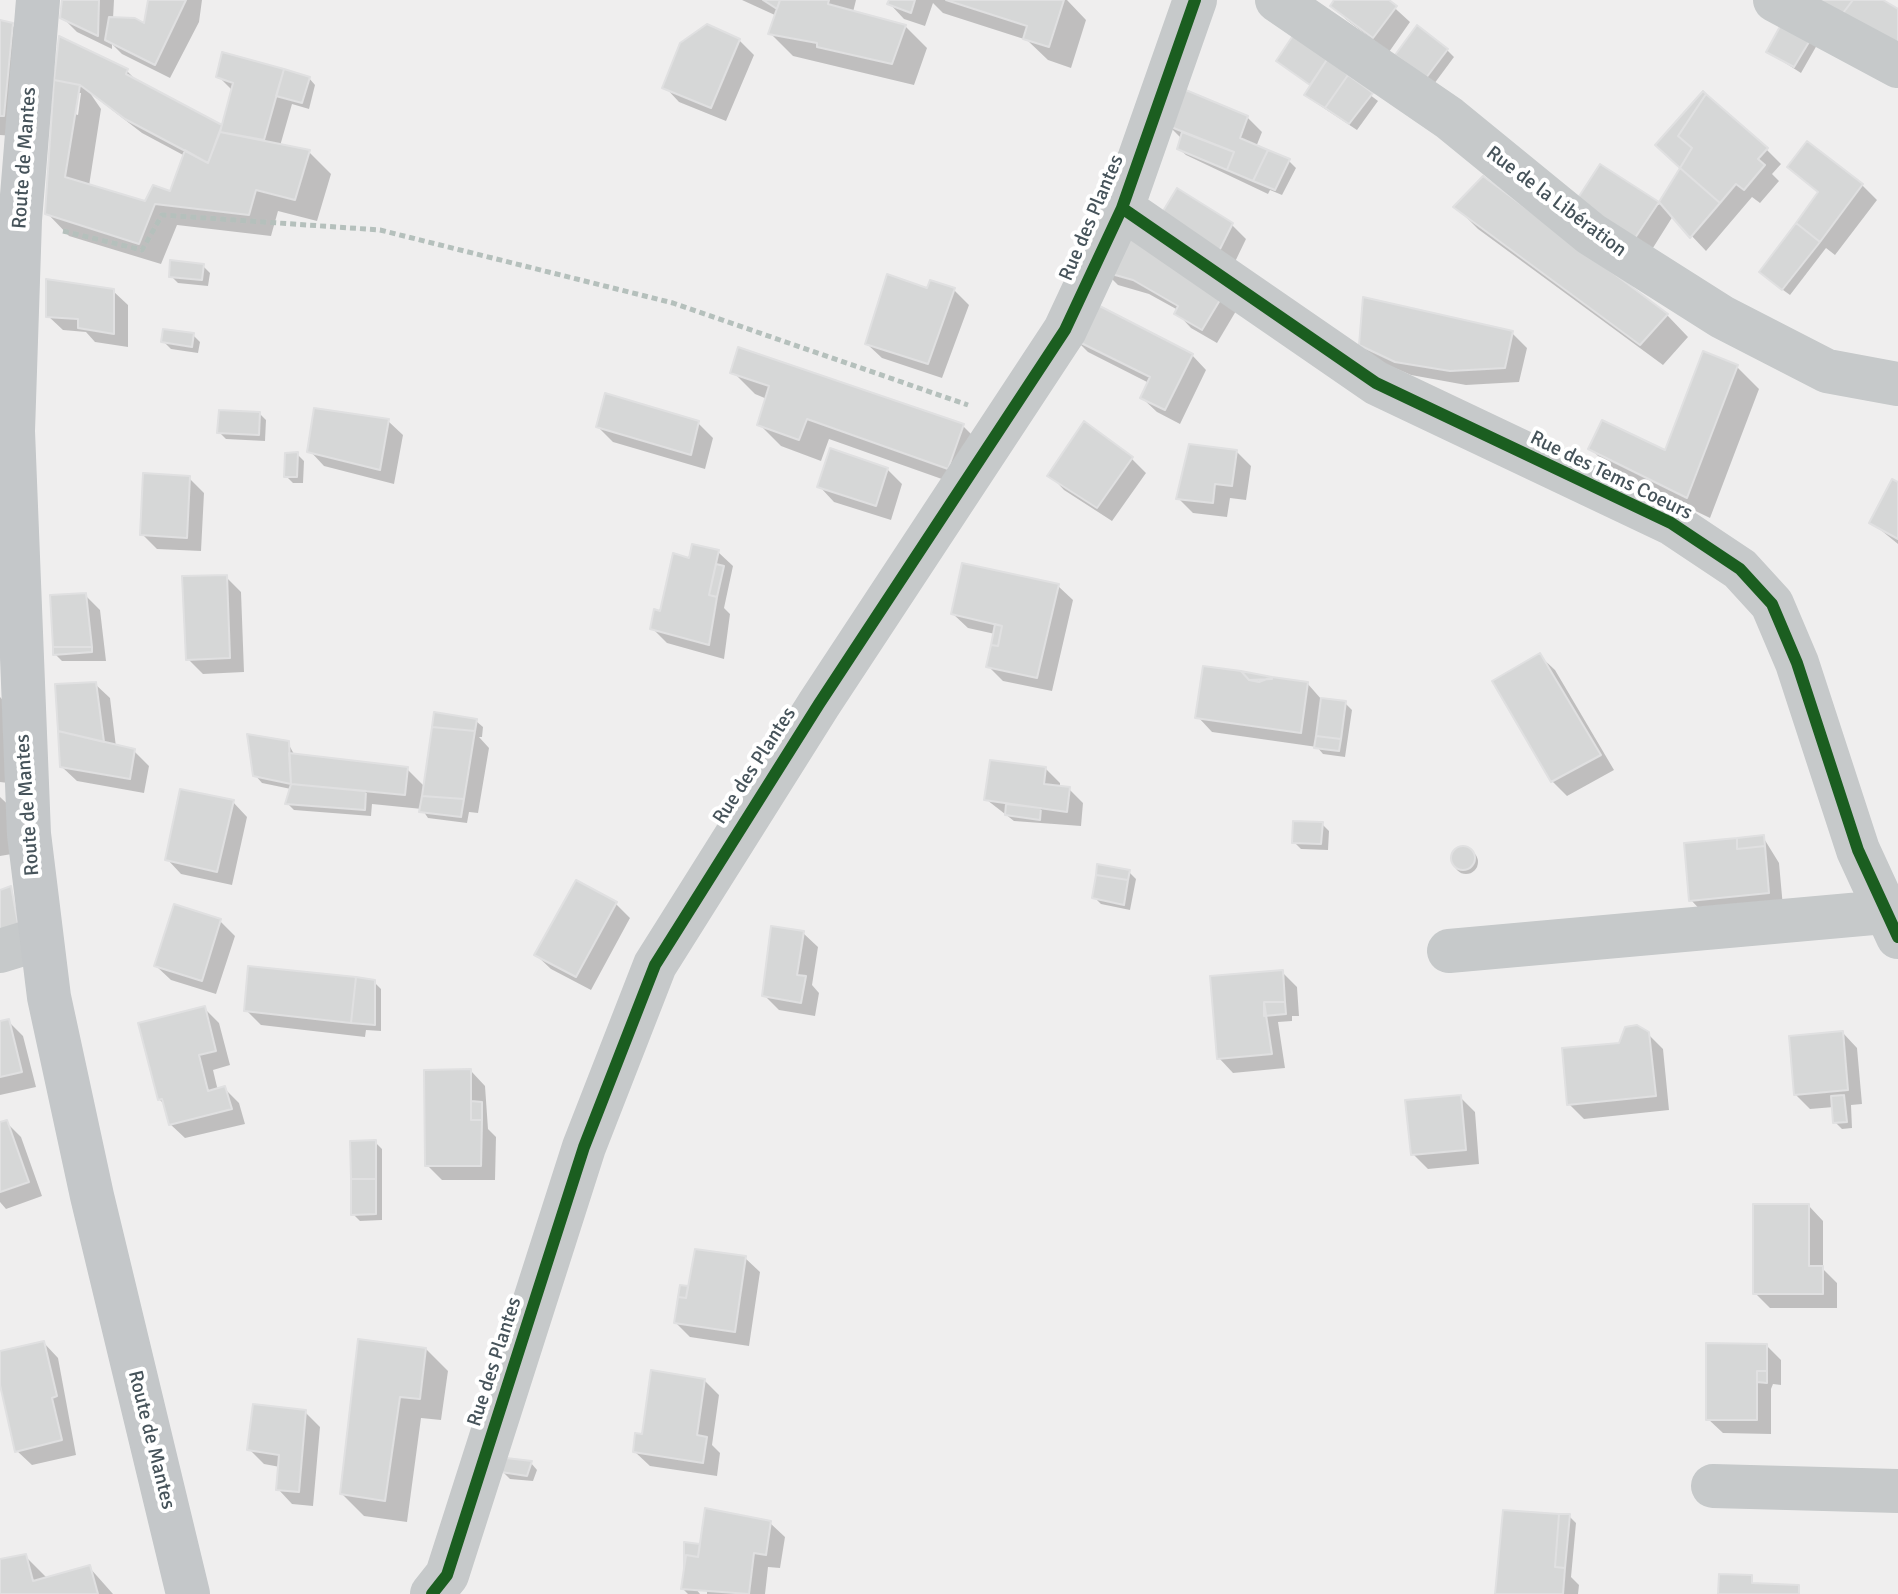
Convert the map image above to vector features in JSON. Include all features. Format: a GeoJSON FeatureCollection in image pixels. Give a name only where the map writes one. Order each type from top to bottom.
{"type":"FeatureCollection","features":[{"type":"Feature","properties":{"kind":"main road","name":"Route de Mantes"},"geometry":{"type":"LineString","coordinates":[[38,0],[20,220],[7,482],[23,747],[20,945],[92,1196],[188,1594]]}},
{"type":"Feature","properties":{"kind":"street","name":"Rue des Plantes"},"geometry":{"type":"LineString","coordinates":[[433,1594],[447,1575],[584,1147],[655,965],[744,820],[1065,330],[1122,208],[1195,0]]}},
{"type":"Feature","properties":{"kind":"street","name":"Rue de la Libération"},"geometry":{"type":"LineString","coordinates":[[1277,0],[1449,118],[1591,234],[1722,317],[1827,371],[1898,384]]}},
{"type":"Feature","properties":{"kind":"street"},"geometry":{"type":"LineString","coordinates":[[1775,0],[1898,66]]}},
{"type":"Feature","properties":{"kind":"street","name":"Rue des Tems Coeurs"},"geometry":{"type":"LineString","coordinates":[[1122,208],[1376,383],[1671,523],[1740,569],[1772,604],[1785,633],[1858,850],[1891,925],[1449,951]]}},
{"type":"Feature","properties":{"kind":"street"},"geometry":{"type":"LineString","coordinates":[[1713,1486],[1898,1491]]}},
{"type":"Feature","properties":{"kind":"path"},"geometry":{"type":"LineString","coordinates":[[20,220],[142,250],[162,215],[380,230],[673,303],[1006,418]]}},
{"type":"Feature","properties":{"kind":"building"},"geometry":{"type":"Polygon","coordinates":[[[62,0],[99,0],[98,36],[60,18],[62,0]]]}},
{"type":"Feature","properties":{"kind":"building"},"geometry":{"type":"Polygon","coordinates":[[[148,0],[186,0],[155,65],[105,40],[109,17],[135,18],[144,23],[148,0]]]}},
{"type":"Feature","properties":{"kind":"building"},"geometry":{"type":"Polygon","coordinates":[[[763,0],[780,0],[777,9],[763,0]]]}},
{"type":"Feature","properties":{"kind":"building"},"geometry":{"type":"Polygon","coordinates":[[[780,0],[829,0],[828,4],[906,25],[892,64],[817,47],[817,43],[768,34],[780,0]]]}},
{"type":"Feature","properties":{"kind":"building"},"geometry":{"type":"Polygon","coordinates":[[[889,0],[915,0],[911,13],[887,4],[889,0]]]}},
{"type":"Feature","properties":{"kind":"building"},"geometry":{"type":"Polygon","coordinates":[[[946,0],[1064,0],[1049,47],[1023,39],[1027,26],[946,0]]]}},
{"type":"Feature","properties":{"kind":"building"},"geometry":{"type":"Polygon","coordinates":[[[1334,0],[1389,0],[1397,6],[1373,38],[1330,6],[1334,0]]]}},
{"type":"Feature","properties":{"kind":"building"},"geometry":{"type":"Polygon","coordinates":[[[1813,0],[1853,0],[1840,17],[1813,0]]]}},
{"type":"Feature","properties":{"kind":"building"},"geometry":{"type":"Polygon","coordinates":[[[1853,0],[1883,0],[1898,9],[1898,48],[1840,17],[1853,0]]]}},
{"type":"Feature","properties":{"kind":"building"},"geometry":{"type":"Polygon","coordinates":[[[0,20],[13,23],[4,116],[0,116],[0,20]]]}},
{"type":"Feature","properties":{"kind":"building"},"geometry":{"type":"Polygon","coordinates":[[[1783,21],[1812,37],[1794,67],[1766,52],[1783,21]]]}},
{"type":"Feature","properties":{"kind":"building"},"geometry":{"type":"Polygon","coordinates":[[[707,24],[740,39],[711,108],[662,88],[680,43],[707,24]]]}},
{"type":"Feature","properties":{"kind":"building"},"geometry":{"type":"Polygon","coordinates":[[[1417,25],[1448,49],[1426,78],[1395,55],[1417,25]]]}},
{"type":"Feature","properties":{"kind":"building"},"geometry":{"type":"Polygon","coordinates":[[[1294,34],[1328,58],[1310,85],[1276,61],[1294,34]]]}},
{"type":"Feature","properties":{"kind":"building"},"geometry":{"type":"Polygon","coordinates":[[[59,36],[128,69],[126,74],[222,125],[208,163],[125,119],[80,85],[54,80],[59,36]]]}},
{"type":"Feature","properties":{"kind":"building"},"geometry":{"type":"Polygon","coordinates":[[[222,52],[284,69],[264,140],[220,132],[233,83],[216,77],[222,52]]]}},
{"type":"Feature","properties":{"kind":"building"},"geometry":{"type":"Polygon","coordinates":[[[1328,58],[1348,75],[1325,108],[1304,95],[1328,58]]]}},
{"type":"Feature","properties":{"kind":"building"},"geometry":{"type":"Polygon","coordinates":[[[284,69],[310,77],[302,103],[276,96],[284,69]]]}},
{"type":"Feature","properties":{"kind":"building"},"geometry":{"type":"Polygon","coordinates":[[[1348,75],[1373,93],[1349,124],[1325,108],[1348,75]]]}},
{"type":"Feature","properties":{"kind":"building"},"geometry":{"type":"Polygon","coordinates":[[[54,80],[80,85],[65,177],[145,201],[153,185],[170,191],[185,150],[208,163],[220,132],[310,150],[295,200],[256,190],[249,215],[155,204],[139,244],[45,214],[54,80]]]}},
{"type":"Feature","properties":{"kind":"building"},"geometry":{"type":"Polygon","coordinates":[[[1181,88],[1248,116],[1240,138],[1268,150],[1253,181],[1227,170],[1234,152],[1166,125],[1181,88]]]}},
{"type":"Feature","properties":{"kind":"building"},"geometry":{"type":"Polygon","coordinates":[[[1703,91],[1706,94],[1678,136],[1692,148],[1680,168],[1655,145],[1703,91]]]}},
{"type":"Feature","properties":{"kind":"building"},"geometry":{"type":"Polygon","coordinates":[[[1706,94],[1768,148],[1758,159],[1765,165],[1744,190],[1736,184],[1720,203],[1680,168],[1692,148],[1678,136],[1706,94]]]}},
{"type":"Feature","properties":{"kind":"building"},"geometry":{"type":"Polygon","coordinates":[[[1182,132],[1234,152],[1227,170],[1177,149],[1182,132]]]}},
{"type":"Feature","properties":{"kind":"building"},"geometry":{"type":"Polygon","coordinates":[[[1807,141],[1863,184],[1820,242],[1796,223],[1818,192],[1787,167],[1807,141]]]}},
{"type":"Feature","properties":{"kind":"building"},"geometry":{"type":"Polygon","coordinates":[[[1268,150],[1290,159],[1275,190],[1253,181],[1268,150]]]}},
{"type":"Feature","properties":{"kind":"building"},"geometry":{"type":"Polygon","coordinates":[[[1600,164],[1659,202],[1635,238],[1576,201],[1600,164]]]}},
{"type":"Feature","properties":{"kind":"building"},"geometry":{"type":"Polygon","coordinates":[[[1680,168],[1720,203],[1690,238],[1659,202],[1680,168]]]}},
{"type":"Feature","properties":{"kind":"building"},"geometry":{"type":"Polygon","coordinates":[[[1483,176],[1668,314],[1640,345],[1453,207],[1483,176]]]}},
{"type":"Feature","properties":{"kind":"building"},"geometry":{"type":"Polygon","coordinates":[[[1177,188],[1233,223],[1218,253],[1160,216],[1177,188]]]}},
{"type":"Feature","properties":{"kind":"building"},"geometry":{"type":"Polygon","coordinates":[[[1796,223],[1820,242],[1782,290],[1759,272],[1796,223]]]}},
{"type":"Feature","properties":{"kind":"building"},"geometry":{"type":"Polygon","coordinates":[[[1136,233],[1223,295],[1202,330],[1174,314],[1178,306],[1133,280],[1101,271],[1136,233]]]}},
{"type":"Feature","properties":{"kind":"building"},"geometry":{"type":"Polygon","coordinates":[[[170,260],[204,264],[202,280],[169,277],[170,260]]]}},
{"type":"Feature","properties":{"kind":"building"},"geometry":{"type":"Polygon","coordinates":[[[887,274],[927,288],[930,280],[955,288],[928,364],[865,344],[887,274]]]}},
{"type":"Feature","properties":{"kind":"building"},"geometry":{"type":"Polygon","coordinates":[[[46,279],[114,289],[114,334],[78,328],[78,319],[46,317],[46,279]]]}},
{"type":"Feature","properties":{"kind":"building"},"geometry":{"type":"Polygon","coordinates":[[[1363,297],[1513,331],[1505,368],[1450,371],[1395,362],[1359,345],[1363,297]]]}},
{"type":"Feature","properties":{"kind":"building"},"geometry":{"type":"Polygon","coordinates":[[[1088,300],[1193,354],[1165,410],[1140,398],[1150,377],[1071,338],[1088,300]]]}},
{"type":"Feature","properties":{"kind":"building"},"geometry":{"type":"Polygon","coordinates":[[[163,329],[194,333],[192,347],[161,342],[163,329]]]}},
{"type":"Feature","properties":{"kind":"building"},"geometry":{"type":"Polygon","coordinates":[[[738,347],[964,424],[948,469],[807,419],[799,440],[757,425],[769,386],[730,373],[738,347]]]}},
{"type":"Feature","properties":{"kind":"building"},"geometry":{"type":"Polygon","coordinates":[[[1703,351],[1738,365],[1687,498],[1588,449],[1602,420],[1665,450],[1703,351]]]}},
{"type":"Feature","properties":{"kind":"building"},"geometry":{"type":"Polygon","coordinates":[[[605,393],[699,421],[691,455],[596,427],[605,393]]]}},
{"type":"Feature","properties":{"kind":"building"},"geometry":{"type":"Polygon","coordinates":[[[314,408],[389,419],[380,470],[307,452],[314,408]]]}},
{"type":"Feature","properties":{"kind":"building"},"geometry":{"type":"Polygon","coordinates":[[[219,410],[260,412],[259,435],[217,433],[219,410]]]}},
{"type":"Feature","properties":{"kind":"building"},"geometry":{"type":"Polygon","coordinates":[[[1084,421],[1133,457],[1097,508],[1047,476],[1084,421]]]}},
{"type":"Feature","properties":{"kind":"building"},"geometry":{"type":"Polygon","coordinates":[[[1189,444],[1237,450],[1232,486],[1215,484],[1213,503],[1176,499],[1189,444]]]}},
{"type":"Feature","properties":{"kind":"building"},"geometry":{"type":"Polygon","coordinates":[[[830,448],[888,468],[876,506],[817,487],[830,448]]]}},
{"type":"Feature","properties":{"kind":"building"},"geometry":{"type":"Polygon","coordinates":[[[298,452],[297,477],[284,477],[285,453],[298,452]]]}},
{"type":"Feature","properties":{"kind":"building"},"geometry":{"type":"Polygon","coordinates":[[[143,473],[190,476],[187,538],[140,535],[143,473]]]}},
{"type":"Feature","properties":{"kind":"building"},"geometry":{"type":"Polygon","coordinates":[[[1892,479],[1898,482],[1898,539],[1869,523],[1892,479]]]}},
{"type":"Feature","properties":{"kind":"building"},"geometry":{"type":"Polygon","coordinates":[[[692,544],[719,550],[709,595],[717,597],[709,645],[650,629],[654,609],[660,611],[673,553],[689,558],[692,544]]]}},
{"type":"Feature","properties":{"kind":"building"},"geometry":{"type":"Polygon","coordinates":[[[962,563],[1059,584],[1037,678],[986,667],[991,645],[998,646],[1002,626],[951,614],[962,563]]]}},
{"type":"Feature","properties":{"kind":"building"},"geometry":{"type":"Polygon","coordinates":[[[716,564],[724,566],[717,597],[709,595],[716,564]]]}},
{"type":"Feature","properties":{"kind":"building"},"geometry":{"type":"Polygon","coordinates":[[[227,575],[230,658],[186,660],[182,576],[227,575]]]}},
{"type":"Feature","properties":{"kind":"building"},"geometry":{"type":"Polygon","coordinates":[[[86,593],[92,647],[53,647],[50,595],[86,593]]]}},
{"type":"Feature","properties":{"kind":"building"},"geometry":{"type":"Polygon","coordinates":[[[995,624],[1002,626],[998,646],[991,645],[995,624]]]}},
{"type":"Feature","properties":{"kind":"building"},"geometry":{"type":"Polygon","coordinates":[[[53,647],[92,647],[92,652],[53,655],[53,647]]]}},
{"type":"Feature","properties":{"kind":"building"},"geometry":{"type":"Polygon","coordinates":[[[1540,653],[1601,755],[1551,782],[1492,681],[1540,653]]]}},
{"type":"Feature","properties":{"kind":"building"},"geometry":{"type":"Polygon","coordinates":[[[1203,666],[1241,671],[1249,680],[1259,682],[1272,677],[1308,682],[1301,733],[1195,718],[1203,666]]]}},
{"type":"Feature","properties":{"kind":"building"},"geometry":{"type":"Polygon","coordinates":[[[1241,671],[1272,677],[1272,679],[1249,680],[1241,671]]]}},
{"type":"Feature","properties":{"kind":"building"},"geometry":{"type":"Polygon","coordinates":[[[96,682],[104,742],[58,731],[55,684],[96,682]]]}},
{"type":"Feature","properties":{"kind":"building"},"geometry":{"type":"Polygon","coordinates":[[[1321,698],[1346,701],[1341,739],[1316,736],[1321,698]]]}},
{"type":"Feature","properties":{"kind":"building"},"geometry":{"type":"Polygon","coordinates":[[[434,712],[477,719],[475,731],[432,727],[434,712]]]}},
{"type":"Feature","properties":{"kind":"building"},"geometry":{"type":"Polygon","coordinates":[[[432,727],[475,731],[464,799],[422,796],[432,727]]]}},
{"type":"Feature","properties":{"kind":"building"},"geometry":{"type":"Polygon","coordinates":[[[58,731],[135,749],[130,779],[60,767],[58,731]]]}},
{"type":"Feature","properties":{"kind":"building"},"geometry":{"type":"Polygon","coordinates":[[[247,734],[289,741],[291,784],[253,776],[247,734]]]}},
{"type":"Feature","properties":{"kind":"building"},"geometry":{"type":"Polygon","coordinates":[[[1316,736],[1341,739],[1339,751],[1314,748],[1316,736]]]}},
{"type":"Feature","properties":{"kind":"building"},"geometry":{"type":"Polygon","coordinates":[[[289,753],[408,767],[405,795],[291,784],[289,753]]]}},
{"type":"Feature","properties":{"kind":"building"},"geometry":{"type":"Polygon","coordinates":[[[990,760],[1046,767],[1044,784],[1070,787],[1067,812],[984,800],[990,760]]]}},
{"type":"Feature","properties":{"kind":"building"},"geometry":{"type":"Polygon","coordinates":[[[291,784],[366,791],[365,810],[285,804],[291,784]]]}},
{"type":"Feature","properties":{"kind":"building"},"geometry":{"type":"Polygon","coordinates":[[[180,789],[234,800],[217,872],[165,860],[180,789]]]}},
{"type":"Feature","properties":{"kind":"building"},"geometry":{"type":"Polygon","coordinates":[[[422,796],[464,799],[461,817],[419,812],[422,796]]]}},
{"type":"Feature","properties":{"kind":"building"},"geometry":{"type":"Polygon","coordinates":[[[1006,804],[1041,808],[1040,820],[1005,815],[1006,804]]]}},
{"type":"Feature","properties":{"kind":"building"},"geometry":{"type":"Polygon","coordinates":[[[1293,821],[1323,822],[1321,844],[1292,843],[1293,821]]]}},
{"type":"Feature","properties":{"kind":"building"},"geometry":{"type":"Polygon","coordinates":[[[1764,835],[1765,846],[1737,849],[1737,838],[1764,835]]]}},
{"type":"Feature","properties":{"kind":"building"},"geometry":{"type":"Polygon","coordinates":[[[1737,838],[1737,849],[1765,846],[1769,893],[1689,901],[1684,843],[1737,838]]]}},
{"type":"Feature","properties":{"kind":"building"},"geometry":{"type":"Polygon","coordinates":[[[1463,846],[1474,853],[1475,858],[1468,869],[1463,870],[1452,863],[1451,858],[1458,847],[1463,846]]]}},
{"type":"Feature","properties":{"kind":"building"},"geometry":{"type":"Polygon","coordinates":[[[1097,864],[1130,870],[1128,880],[1096,875],[1097,864]]]}},
{"type":"Feature","properties":{"kind":"building"},"geometry":{"type":"Polygon","coordinates":[[[1096,875],[1128,880],[1124,905],[1092,898],[1096,875]]]}},
{"type":"Feature","properties":{"kind":"building"},"geometry":{"type":"Polygon","coordinates":[[[576,880],[617,902],[576,977],[534,955],[576,880]]]}},
{"type":"Feature","properties":{"kind":"building"},"geometry":{"type":"Polygon","coordinates":[[[11,886],[18,924],[0,930],[0,890],[11,886]]]}},
{"type":"Feature","properties":{"kind":"building"},"geometry":{"type":"Polygon","coordinates":[[[174,904],[221,919],[202,981],[154,966],[174,904]]]}},
{"type":"Feature","properties":{"kind":"building"},"geometry":{"type":"Polygon","coordinates":[[[771,926],[804,931],[797,975],[806,976],[801,1003],[762,996],[771,926]]]}},
{"type":"Feature","properties":{"kind":"building"},"geometry":{"type":"Polygon","coordinates":[[[248,966],[356,977],[351,1023],[244,1011],[248,966]]]}},
{"type":"Feature","properties":{"kind":"building"},"geometry":{"type":"Polygon","coordinates":[[[1283,970],[1285,1002],[1264,1002],[1272,1054],[1217,1059],[1210,976],[1283,970]]]}},
{"type":"Feature","properties":{"kind":"building"},"geometry":{"type":"Polygon","coordinates":[[[356,977],[375,980],[375,1025],[351,1023],[356,977]]]}},
{"type":"Feature","properties":{"kind":"building"},"geometry":{"type":"Polygon","coordinates":[[[1264,1002],[1285,1002],[1286,1014],[1264,1016],[1264,1002]]]}},
{"type":"Feature","properties":{"kind":"building"},"geometry":{"type":"Polygon","coordinates":[[[205,1006],[216,1051],[199,1055],[208,1091],[225,1086],[232,1109],[169,1125],[162,1099],[158,1100],[138,1023],[205,1006]]]}},
{"type":"Feature","properties":{"kind":"building"},"geometry":{"type":"Polygon","coordinates":[[[9,1019],[22,1072],[0,1077],[0,1021],[9,1019]]]}},
{"type":"Feature","properties":{"kind":"building"},"geometry":{"type":"Polygon","coordinates":[[[1637,1025],[1649,1032],[1656,1096],[1567,1105],[1562,1048],[1619,1043],[1625,1027],[1637,1025]]]}},
{"type":"Feature","properties":{"kind":"building"},"geometry":{"type":"Polygon","coordinates":[[[1843,1031],[1848,1090],[1794,1095],[1789,1036],[1843,1031]]]}},
{"type":"Feature","properties":{"kind":"building"},"geometry":{"type":"Polygon","coordinates":[[[471,1069],[471,1120],[482,1120],[481,1166],[425,1166],[424,1070],[471,1069]]]}},
{"type":"Feature","properties":{"kind":"building"},"geometry":{"type":"Polygon","coordinates":[[[1461,1095],[1466,1150],[1411,1155],[1405,1100],[1461,1095]]]}},
{"type":"Feature","properties":{"kind":"building"},"geometry":{"type":"Polygon","coordinates":[[[1844,1095],[1847,1122],[1833,1123],[1831,1096],[1844,1095]]]}},
{"type":"Feature","properties":{"kind":"building"},"geometry":{"type":"Polygon","coordinates":[[[471,1101],[482,1102],[482,1120],[471,1120],[471,1101]]]}},
{"type":"Feature","properties":{"kind":"building"},"geometry":{"type":"Polygon","coordinates":[[[7,1120],[29,1182],[0,1192],[0,1122],[7,1120]]]}},
{"type":"Feature","properties":{"kind":"building"},"geometry":{"type":"Polygon","coordinates":[[[376,1140],[376,1179],[351,1179],[350,1141],[376,1140]]]}},
{"type":"Feature","properties":{"kind":"building"},"geometry":{"type":"Polygon","coordinates":[[[351,1179],[376,1179],[376,1214],[351,1215],[351,1179]]]}},
{"type":"Feature","properties":{"kind":"building"},"geometry":{"type":"Polygon","coordinates":[[[1753,1204],[1809,1204],[1809,1266],[1823,1266],[1823,1294],[1753,1294],[1753,1204]]]}},
{"type":"Feature","properties":{"kind":"building"},"geometry":{"type":"Polygon","coordinates":[[[695,1249],[746,1256],[735,1332],[674,1323],[678,1297],[686,1298],[695,1249]]]}},
{"type":"Feature","properties":{"kind":"building"},"geometry":{"type":"Polygon","coordinates":[[[680,1285],[688,1286],[686,1298],[678,1297],[680,1285]]]}},
{"type":"Feature","properties":{"kind":"building"},"geometry":{"type":"Polygon","coordinates":[[[358,1339],[426,1348],[420,1399],[400,1397],[385,1501],[340,1494],[358,1339]]]}},
{"type":"Feature","properties":{"kind":"building"},"geometry":{"type":"Polygon","coordinates":[[[44,1341],[57,1396],[52,1398],[62,1440],[15,1452],[0,1385],[0,1351],[44,1341]]]}},
{"type":"Feature","properties":{"kind":"building"},"geometry":{"type":"Polygon","coordinates":[[[1706,1343],[1767,1344],[1767,1371],[1757,1371],[1757,1420],[1706,1420],[1706,1343]]]}},
{"type":"Feature","properties":{"kind":"building"},"geometry":{"type":"Polygon","coordinates":[[[651,1370],[705,1379],[697,1435],[707,1437],[703,1463],[633,1452],[635,1433],[642,1434],[651,1370]]]}},
{"type":"Feature","properties":{"kind":"building"},"geometry":{"type":"Polygon","coordinates":[[[1757,1371],[1767,1371],[1767,1383],[1757,1382],[1757,1371]]]}},
{"type":"Feature","properties":{"kind":"building"},"geometry":{"type":"Polygon","coordinates":[[[253,1404],[306,1410],[299,1492],[276,1490],[279,1455],[247,1450],[253,1404]]]}},
{"type":"Feature","properties":{"kind":"building"},"geometry":{"type":"Polygon","coordinates":[[[506,1458],[532,1461],[527,1476],[501,1472],[506,1458]]]}},
{"type":"Feature","properties":{"kind":"building"},"geometry":{"type":"Polygon","coordinates":[[[705,1508],[771,1521],[766,1555],[754,1553],[749,1594],[681,1589],[686,1555],[698,1557],[705,1508]]]}},
{"type":"Feature","properties":{"kind":"building"},"geometry":{"type":"Polygon","coordinates":[[[1503,1510],[1559,1514],[1555,1567],[1565,1568],[1563,1594],[1495,1594],[1503,1510]]]}},
{"type":"Feature","properties":{"kind":"building"},"geometry":{"type":"Polygon","coordinates":[[[1559,1514],[1570,1514],[1565,1568],[1555,1567],[1559,1514]]]}},
{"type":"Feature","properties":{"kind":"building"},"geometry":{"type":"Polygon","coordinates":[[[684,1542],[700,1544],[698,1557],[686,1555],[684,1568],[684,1542]]]}},
{"type":"Feature","properties":{"kind":"building"},"geometry":{"type":"Polygon","coordinates":[[[26,1554],[33,1581],[90,1565],[98,1594],[0,1594],[0,1559],[26,1554]]]}},
{"type":"Feature","properties":{"kind":"building"},"geometry":{"type":"Polygon","coordinates":[[[1719,1574],[1752,1575],[1752,1583],[1799,1585],[1799,1594],[1718,1594],[1719,1574]]]}},
{"type":"Feature","properties":{"kind":"cycle path"},"geometry":{"type":"LineString","coordinates":[[432,1594],[447,1575],[584,1147],[655,965],[819,704],[1065,330],[1122,208],[1195,0]]}},
{"type":"Feature","properties":{"kind":"cycle path"},"geometry":{"type":"LineString","coordinates":[[1122,208],[1376,383],[1671,523],[1740,569],[1772,604],[1797,663],[1858,850],[1898,937]]}}]}
